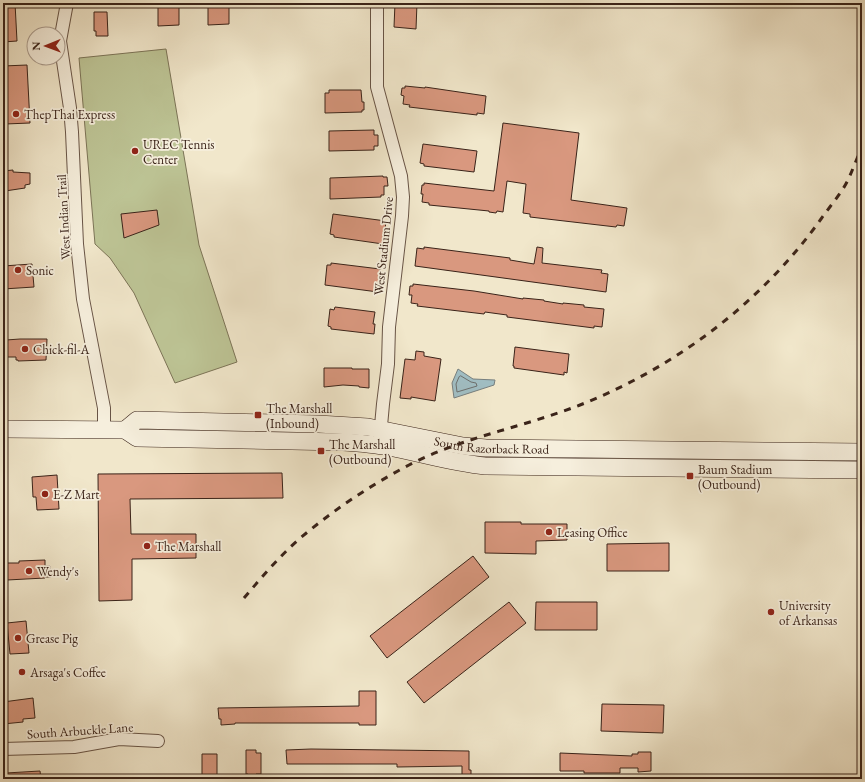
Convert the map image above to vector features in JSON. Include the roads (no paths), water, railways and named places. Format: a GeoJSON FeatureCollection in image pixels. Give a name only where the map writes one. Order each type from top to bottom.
{"type":"FeatureCollection","features":[{"type":"Feature","properties":{"kind":"main road","name":"South Razorback Road"},"geometry":{"type":"LineString","coordinates":[[3,429],[125,430],[137,420],[318,424],[368,427],[380,437],[460,463],[486,466],[862,470]]}},
{"type":"Feature","properties":{"kind":"main road","name":"South Razorback Road"},"geometry":{"type":"LineString","coordinates":[[380,437],[480,448],[862,452]]}},
{"type":"Feature","properties":{"kind":"street","name":"West Indian Trail"},"geometry":{"type":"LineString","coordinates":[[67,3],[60,41],[70,108],[77,244],[83,299],[104,408],[104,430]]}},
{"type":"Feature","properties":{"kind":"street","name":"West Stadium Drive"},"geometry":{"type":"LineString","coordinates":[[377,3],[377,87],[401,176],[403,197],[389,327],[388,364],[380,437]]}},
{"type":"Feature","properties":{"kind":"street","name":"South Arbuckle Lane"},"geometry":{"type":"LineString","coordinates":[[3,749],[74,747],[119,739],[158,741]]}},
{"type":"Feature","properties":{"kind":"water"},"geometry":{"type":"Polygon","coordinates":[[[458,369],[473,379],[495,380],[494,385],[454,398],[452,383],[458,369]]]}},
{"type":"Feature","properties":{"kind":"railway"},"geometry":{"type":"LineString","coordinates":[[244,598],[277,561],[311,529],[365,490],[394,473],[430,455],[451,447],[580,405],[615,390],[650,372],[683,352],[744,305],[772,278],[797,250],[842,190],[848,180],[862,147]]}},
{"type":"Feature","properties":{"kind":"place","name":"ThepThai Express"},"geometry":{"type":"Point","coordinates":[16,114]}},
{"type":"Feature","properties":{"kind":"place","name":"UREC Tennis Center"},"geometry":{"type":"Point","coordinates":[135,151]}},
{"type":"Feature","properties":{"kind":"place","name":"Sonic"},"geometry":{"type":"Point","coordinates":[18,270]}},
{"type":"Feature","properties":{"kind":"place","name":"Chick-fil-A"},"geometry":{"type":"Point","coordinates":[25,349]}},
{"type":"Feature","properties":{"kind":"place","name":"The Marshall (Inbound)"},"geometry":{"type":"Point","coordinates":[258,415]}},
{"type":"Feature","properties":{"kind":"place","name":"The Marshall (Outbound)"},"geometry":{"type":"Point","coordinates":[321,451]}},
{"type":"Feature","properties":{"kind":"place","name":"Baum Stadium (Outbound)"},"geometry":{"type":"Point","coordinates":[690,476]}},
{"type":"Feature","properties":{"kind":"place","name":"E-Z Mart"},"geometry":{"type":"Point","coordinates":[45,494]}},
{"type":"Feature","properties":{"kind":"place","name":"Leasing Office"},"geometry":{"type":"Point","coordinates":[549,532]}},
{"type":"Feature","properties":{"kind":"place","name":"The Marshall"},"geometry":{"type":"Point","coordinates":[147,546]}},
{"type":"Feature","properties":{"kind":"place","name":"Wendy's"},"geometry":{"type":"Point","coordinates":[29,571]}},
{"type":"Feature","properties":{"kind":"place","name":"University of Arkansas"},"geometry":{"type":"Point","coordinates":[771,612]}},
{"type":"Feature","properties":{"kind":"place","name":"Grease Pig"},"geometry":{"type":"Point","coordinates":[18,638]}},
{"type":"Feature","properties":{"kind":"place","name":"Arsaga's Coffee"},"geometry":{"type":"Point","coordinates":[22,672]}}]}
